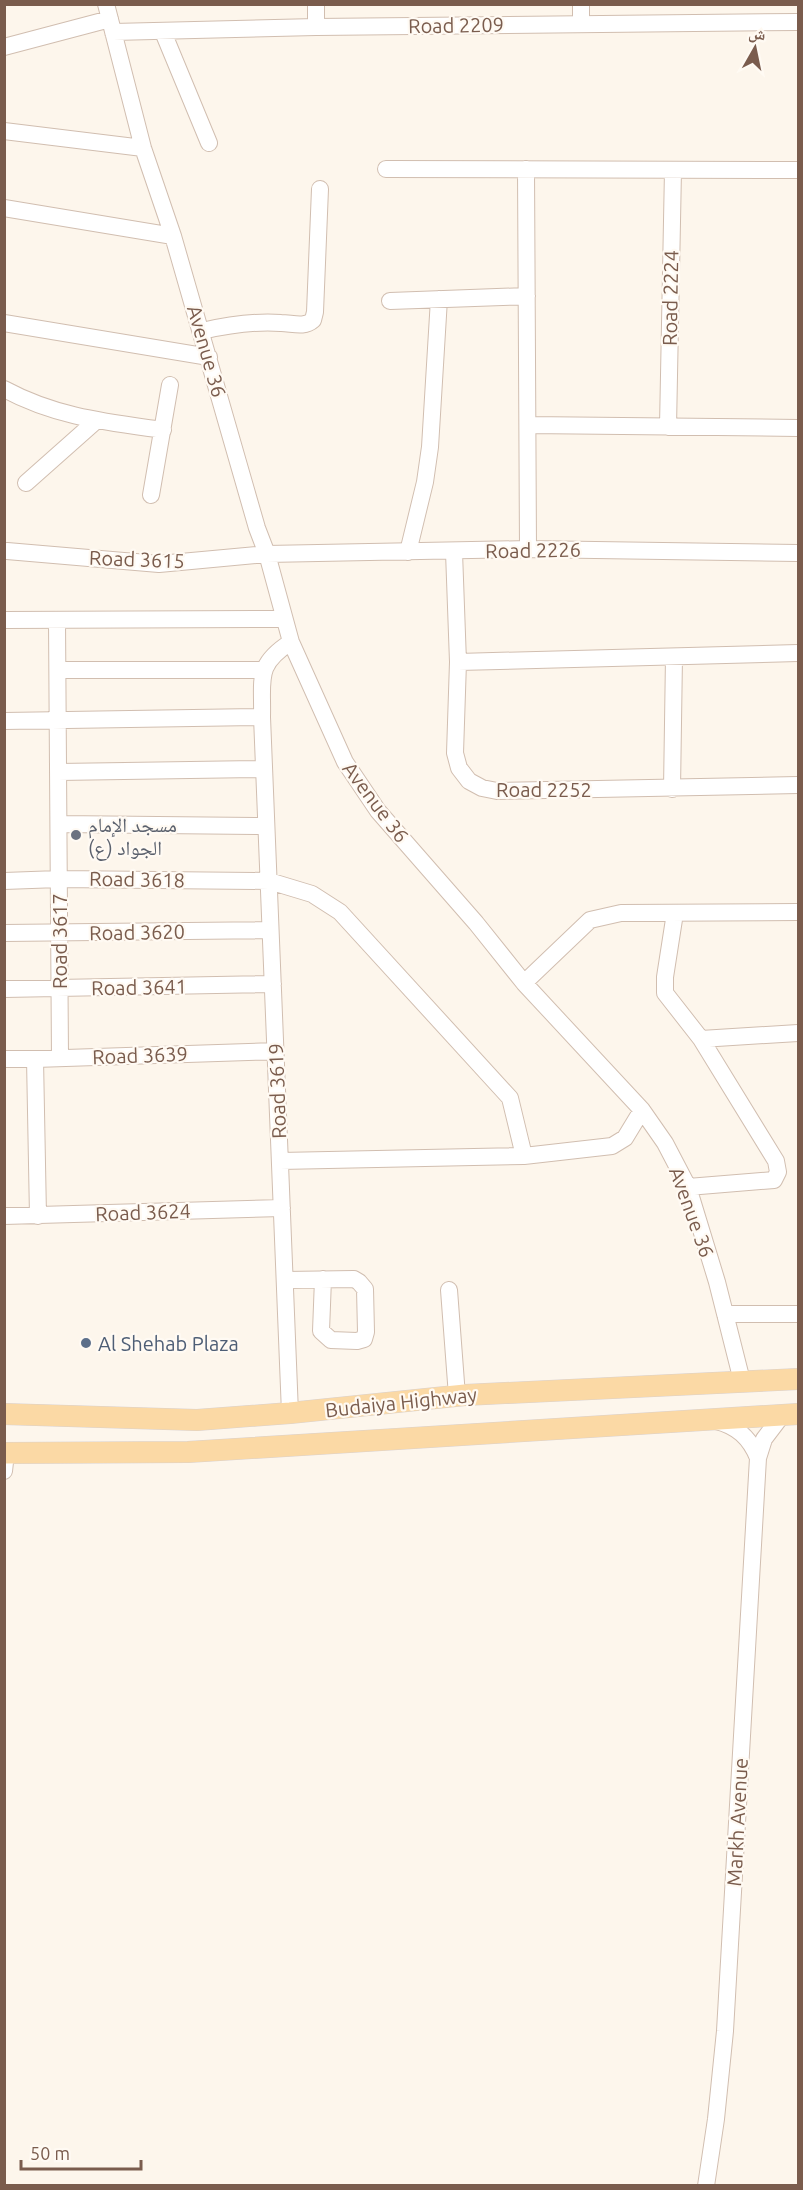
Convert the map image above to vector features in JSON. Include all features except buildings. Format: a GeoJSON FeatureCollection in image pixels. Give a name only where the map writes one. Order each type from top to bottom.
{"type":"FeatureCollection","features":[{"type":"Feature","properties":{"kind":"main road","name":"Budaiya Highway"},"geometry":{"type":"LineString","coordinates":[[4,1414],[196,1420],[457,1396],[798,1379]]}},
{"type":"Feature","properties":{"kind":"main road","name":"Budaiya Highway"},"geometry":{"type":"LineString","coordinates":[[5,1459],[188,1452],[790,1414]]}},
{"type":"Feature","properties":{"kind":"street"},"geometry":{"type":"LineString","coordinates":[[316,4],[316,27]]}},
{"type":"Feature","properties":{"kind":"street"},"geometry":{"type":"LineString","coordinates":[[581,4],[581,24]]}},
{"type":"Feature","properties":{"kind":"street","name":"Road 2209"},"geometry":{"type":"LineString","coordinates":[[4,46],[110,18],[163,32],[316,27],[798,22]]}},
{"type":"Feature","properties":{"kind":"street","name":"Avenue 36"},"geometry":{"type":"LineString","coordinates":[[110,18],[143,148],[202,331],[291,642],[345,762],[371,801],[476,923],[524,983],[642,1110],[665,1143],[688,1187],[742,1381]]}},
{"type":"Feature","properties":{"kind":"street"},"geometry":{"type":"LineString","coordinates":[[163,32],[209,143]]}},
{"type":"Feature","properties":{"kind":"street"},"geometry":{"type":"LineString","coordinates":[[4,131],[143,148]]}},
{"type":"Feature","properties":{"kind":"street"},"geometry":{"type":"LineString","coordinates":[[386,169],[798,170]]}},
{"type":"Feature","properties":{"kind":"street"},"geometry":{"type":"LineString","coordinates":[[526,170],[528,549]]}},
{"type":"Feature","properties":{"kind":"street","name":"Road 2224"},"geometry":{"type":"LineString","coordinates":[[668,427],[673,170]]}},
{"type":"Feature","properties":{"kind":"street"},"geometry":{"type":"LineString","coordinates":[[202,331],[231,324],[264,322],[305,325],[313,320],[320,189]]}},
{"type":"Feature","properties":{"kind":"street"},"geometry":{"type":"LineString","coordinates":[[4,208],[173,236]]}},
{"type":"Feature","properties":{"kind":"street"},"geometry":{"type":"LineString","coordinates":[[390,301],[527,296]]}},
{"type":"Feature","properties":{"kind":"street"},"geometry":{"type":"LineString","coordinates":[[408,552],[420,506],[430,447],[439,299]]}},
{"type":"Feature","properties":{"kind":"street"},"geometry":{"type":"LineString","coordinates":[[4,323],[209,357]]}},
{"type":"Feature","properties":{"kind":"street"},"geometry":{"type":"LineString","coordinates":[[151,495],[170,385]]}},
{"type":"Feature","properties":{"kind":"street"},"geometry":{"type":"LineString","coordinates":[[4,389],[50,410],[163,430]]}},
{"type":"Feature","properties":{"kind":"street"},"geometry":{"type":"LineString","coordinates":[[26,483],[97,420]]}},
{"type":"Feature","properties":{"kind":"street"},"geometry":{"type":"LineString","coordinates":[[528,425],[798,429]]}},
{"type":"Feature","properties":{"kind":"street","name":"Road 2226"},"geometry":{"type":"LineString","coordinates":[[267,554],[528,549],[798,553]]}},
{"type":"Feature","properties":{"kind":"street","name":"Road 3615"},"geometry":{"type":"LineString","coordinates":[[7,551],[159,564],[267,554]]}},
{"type":"Feature","properties":{"kind":"street","name":"Road 2252"},"geometry":{"type":"LineString","coordinates":[[454,552],[458,662],[455,753],[463,775],[475,785],[497,791],[798,785]]}},
{"type":"Feature","properties":{"kind":"street"},"geometry":{"type":"LineString","coordinates":[[4,620],[284,619]]}},
{"type":"Feature","properties":{"kind":"street","name":"Road 3617"},"geometry":{"type":"LineString","coordinates":[[57,621],[60,1058]]}},
{"type":"Feature","properties":{"kind":"street"},"geometry":{"type":"LineString","coordinates":[[58,670],[263,670],[274,653],[291,642]]}},
{"type":"Feature","properties":{"kind":"street"},"geometry":{"type":"LineString","coordinates":[[458,662],[798,653]]}},
{"type":"Feature","properties":{"kind":"street"},"geometry":{"type":"LineString","coordinates":[[672,789],[674,657]]}},
{"type":"Feature","properties":{"kind":"street","name":"Road 3619"},"geometry":{"type":"LineString","coordinates":[[263,670],[262,717],[290,1413]]}},
{"type":"Feature","properties":{"kind":"street"},"geometry":{"type":"LineString","coordinates":[[4,721],[262,717]]}},
{"type":"Feature","properties":{"kind":"street"},"geometry":{"type":"LineString","coordinates":[[58,772],[264,769]]}},
{"type":"Feature","properties":{"kind":"street"},"geometry":{"type":"LineString","coordinates":[[59,824],[266,826]]}},
{"type":"Feature","properties":{"kind":"street","name":"Road 3618"},"geometry":{"type":"LineString","coordinates":[[4,881],[59,879],[269,881],[312,894],[340,912],[510,1098],[525,1155]]}},
{"type":"Feature","properties":{"kind":"street"},"geometry":{"type":"LineString","coordinates":[[524,983],[591,920],[621,913],[798,912]]}},
{"type":"Feature","properties":{"kind":"street"},"geometry":{"type":"LineString","coordinates":[[675,913],[664,977],[665,993],[701,1039],[776,1161],[778,1172],[774,1180],[688,1187]]}},
{"type":"Feature","properties":{"kind":"street","name":"Road 3620"},"geometry":{"type":"LineString","coordinates":[[4,933],[270,930]]}},
{"type":"Feature","properties":{"kind":"street","name":"Road 3641"},"geometry":{"type":"LineString","coordinates":[[4,989],[273,984]]}},
{"type":"Feature","properties":{"kind":"street"},"geometry":{"type":"LineString","coordinates":[[701,1039],[798,1033]]}},
{"type":"Feature","properties":{"kind":"street","name":"Road 3639"},"geometry":{"type":"LineString","coordinates":[[4,1059],[275,1051]]}},
{"type":"Feature","properties":{"kind":"street"},"geometry":{"type":"LineString","coordinates":[[35,1059],[38,1215]]}},
{"type":"Feature","properties":{"kind":"street"},"geometry":{"type":"LineString","coordinates":[[280,1161],[525,1155],[612,1146],[625,1138],[642,1110]]}},
{"type":"Feature","properties":{"kind":"street","name":"Road 3624"},"geometry":{"type":"LineString","coordinates":[[4,1216],[282,1208]]}},
{"type":"Feature","properties":{"kind":"street"},"geometry":{"type":"LineString","coordinates":[[285,1280],[322,1279]]}},
{"type":"Feature","properties":{"kind":"street"},"geometry":{"type":"LineString","coordinates":[[449,1290],[457,1396]]}},
{"type":"Feature","properties":{"kind":"street"},"geometry":{"type":"LineString","coordinates":[[725,1314],[798,1314]]}},
{"type":"Feature","properties":{"kind":"street","name":"Markh Avenue"},"geometry":{"type":"LineString","coordinates":[[706,2186],[725,2031],[758,1458],[764,1439],[790,1414]]}},
{"type":"Feature","properties":{"kind":"street"},"geometry":{"type":"LineString","coordinates":[[707,1420],[735,1428],[749,1441],[758,1458]]}},
{"type":"Feature","properties":{"kind":"place","name":"مسجد الإمام الجواد (ع)"},"geometry":{"type":"Point","coordinates":[76,835]}},
{"type":"Feature","properties":{"kind":"place","name":"Al Shehab Plaza"},"geometry":{"type":"Point","coordinates":[86,1343]}}]}
